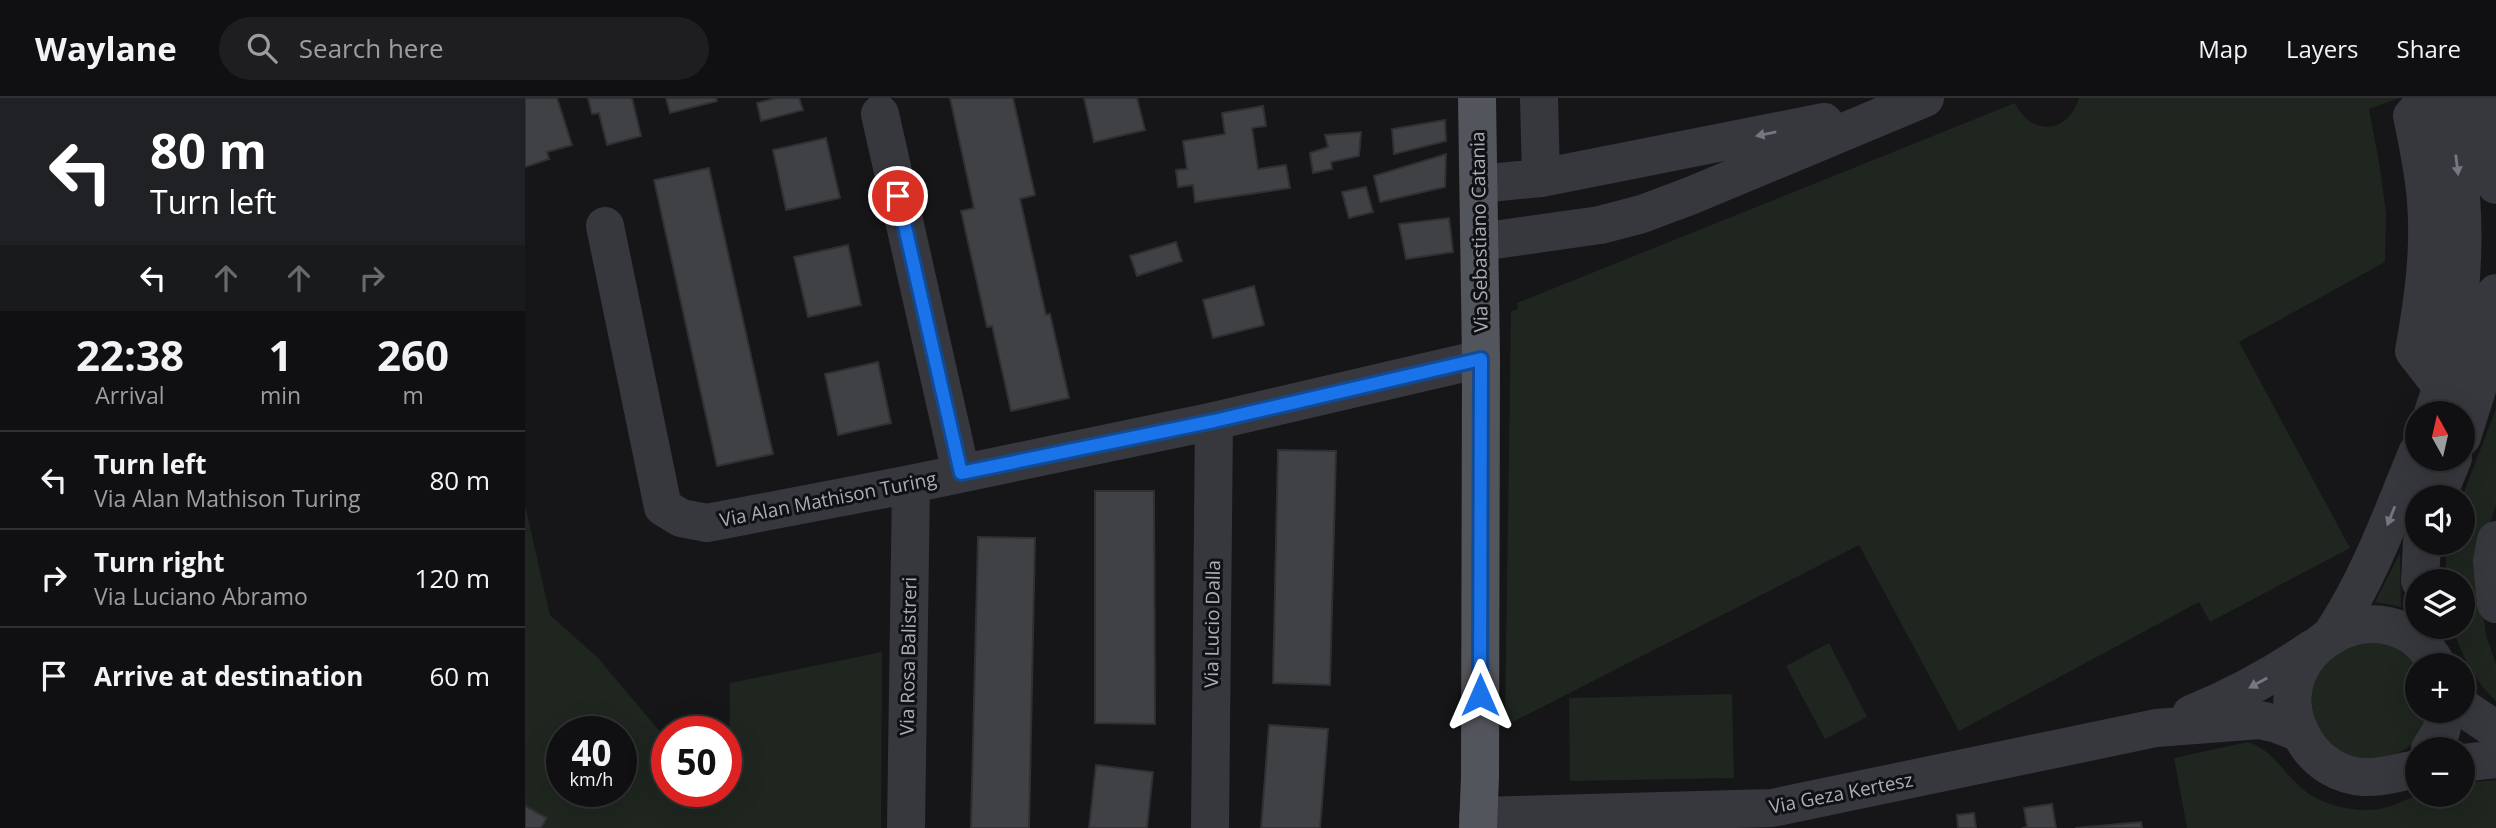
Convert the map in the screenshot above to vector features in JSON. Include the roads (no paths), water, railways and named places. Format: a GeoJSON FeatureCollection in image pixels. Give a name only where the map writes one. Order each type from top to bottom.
{"type":"FeatureCollection","features":[{"type":"Feature","properties":{"kind":"main road","name":"Via Sebastiano Catania"},"geometry":{"type":"LineString","coordinates":[[1477,98],[1481,359],[1478,822]]}},
{"type":"Feature","properties":{"kind":"street"},"geometry":{"type":"LineString","coordinates":[[1539,98],[1541,178]]}},
{"type":"Feature","properties":{"kind":"street"},"geometry":{"type":"LineString","coordinates":[[2428,98],[2412,116],[2426,201],[2427,251],[2424,298],[2414,351],[2438,400]]}},
{"type":"Feature","properties":{"kind":"street"},"geometry":{"type":"LineString","coordinates":[[2438,400],[2453,341],[2462,250],[2461,194],[2444,98]]}},
{"type":"Feature","properties":{"kind":"street"},"geometry":{"type":"LineString","coordinates":[[2481,98],[2493,143],[2496,185]]}},
{"type":"Feature","properties":{"kind":"street"},"geometry":{"type":"LineString","coordinates":[[1479,184],[1541,178],[1915,102]]}},
{"type":"Feature","properties":{"kind":"street"},"geometry":{"type":"LineString","coordinates":[[1480,242],[1600,225],[1642,214],[1915,102]]}},
{"type":"Feature","properties":{"kind":"street"},"geometry":{"type":"LineString","coordinates":[[880,114],[961,473]]}},
{"type":"Feature","properties":{"kind":"street","name":"Via Alan Mathison Turing"},"geometry":{"type":"LineString","coordinates":[[605,226],[663,507],[681,518],[707,523],[1214,421],[1481,359]]}},
{"type":"Feature","properties":{"kind":"street"},"geometry":{"type":"LineString","coordinates":[[2473,401],[2486,361],[2496,293]]}},
{"type":"Feature","properties":{"kind":"street","name":"Via Lucio Dalla"},"geometry":{"type":"LineString","coordinates":[[1210,828],[1214,421]]}},
{"type":"Feature","properties":{"kind":"street"},"geometry":{"type":"LineString","coordinates":[[2405,768],[2382,777],[2362,777],[2343,773],[2318,757],[2300,733],[2294,716],[2294,688],[2304,662],[2350,608],[2410,471]]}},
{"type":"Feature","properties":{"kind":"street","name":"Via Rosa Balistreri"},"geometry":{"type":"LineString","coordinates":[[906,828],[911,484]]}},
{"type":"Feature","properties":{"kind":"street"},"geometry":{"type":"LineString","coordinates":[[2496,540],[2492,561],[2496,604]]}},
{"type":"Feature","properties":{"kind":"street"},"geometry":{"type":"LineString","coordinates":[[2156,728],[2232,697],[2277,673],[2324,640],[2350,627],[2369,624],[2387,626],[2432,650]]}},
{"type":"Feature","properties":{"kind":"street"},"geometry":{"type":"LineString","coordinates":[[2475,716],[2496,730]]}},
{"type":"Feature","properties":{"kind":"street"},"geometry":{"type":"LineString","coordinates":[[2156,728],[2260,720],[2300,733]]}},
{"type":"Feature","properties":{"kind":"street","name":"Via Geza Kertesz"},"geometry":{"type":"LineString","coordinates":[[1478,822],[1773,818],[2156,728]]}},
{"type":"Feature","properties":{"kind":"street"},"geometry":{"type":"LineString","coordinates":[[2475,762],[2496,760]]}}]}
